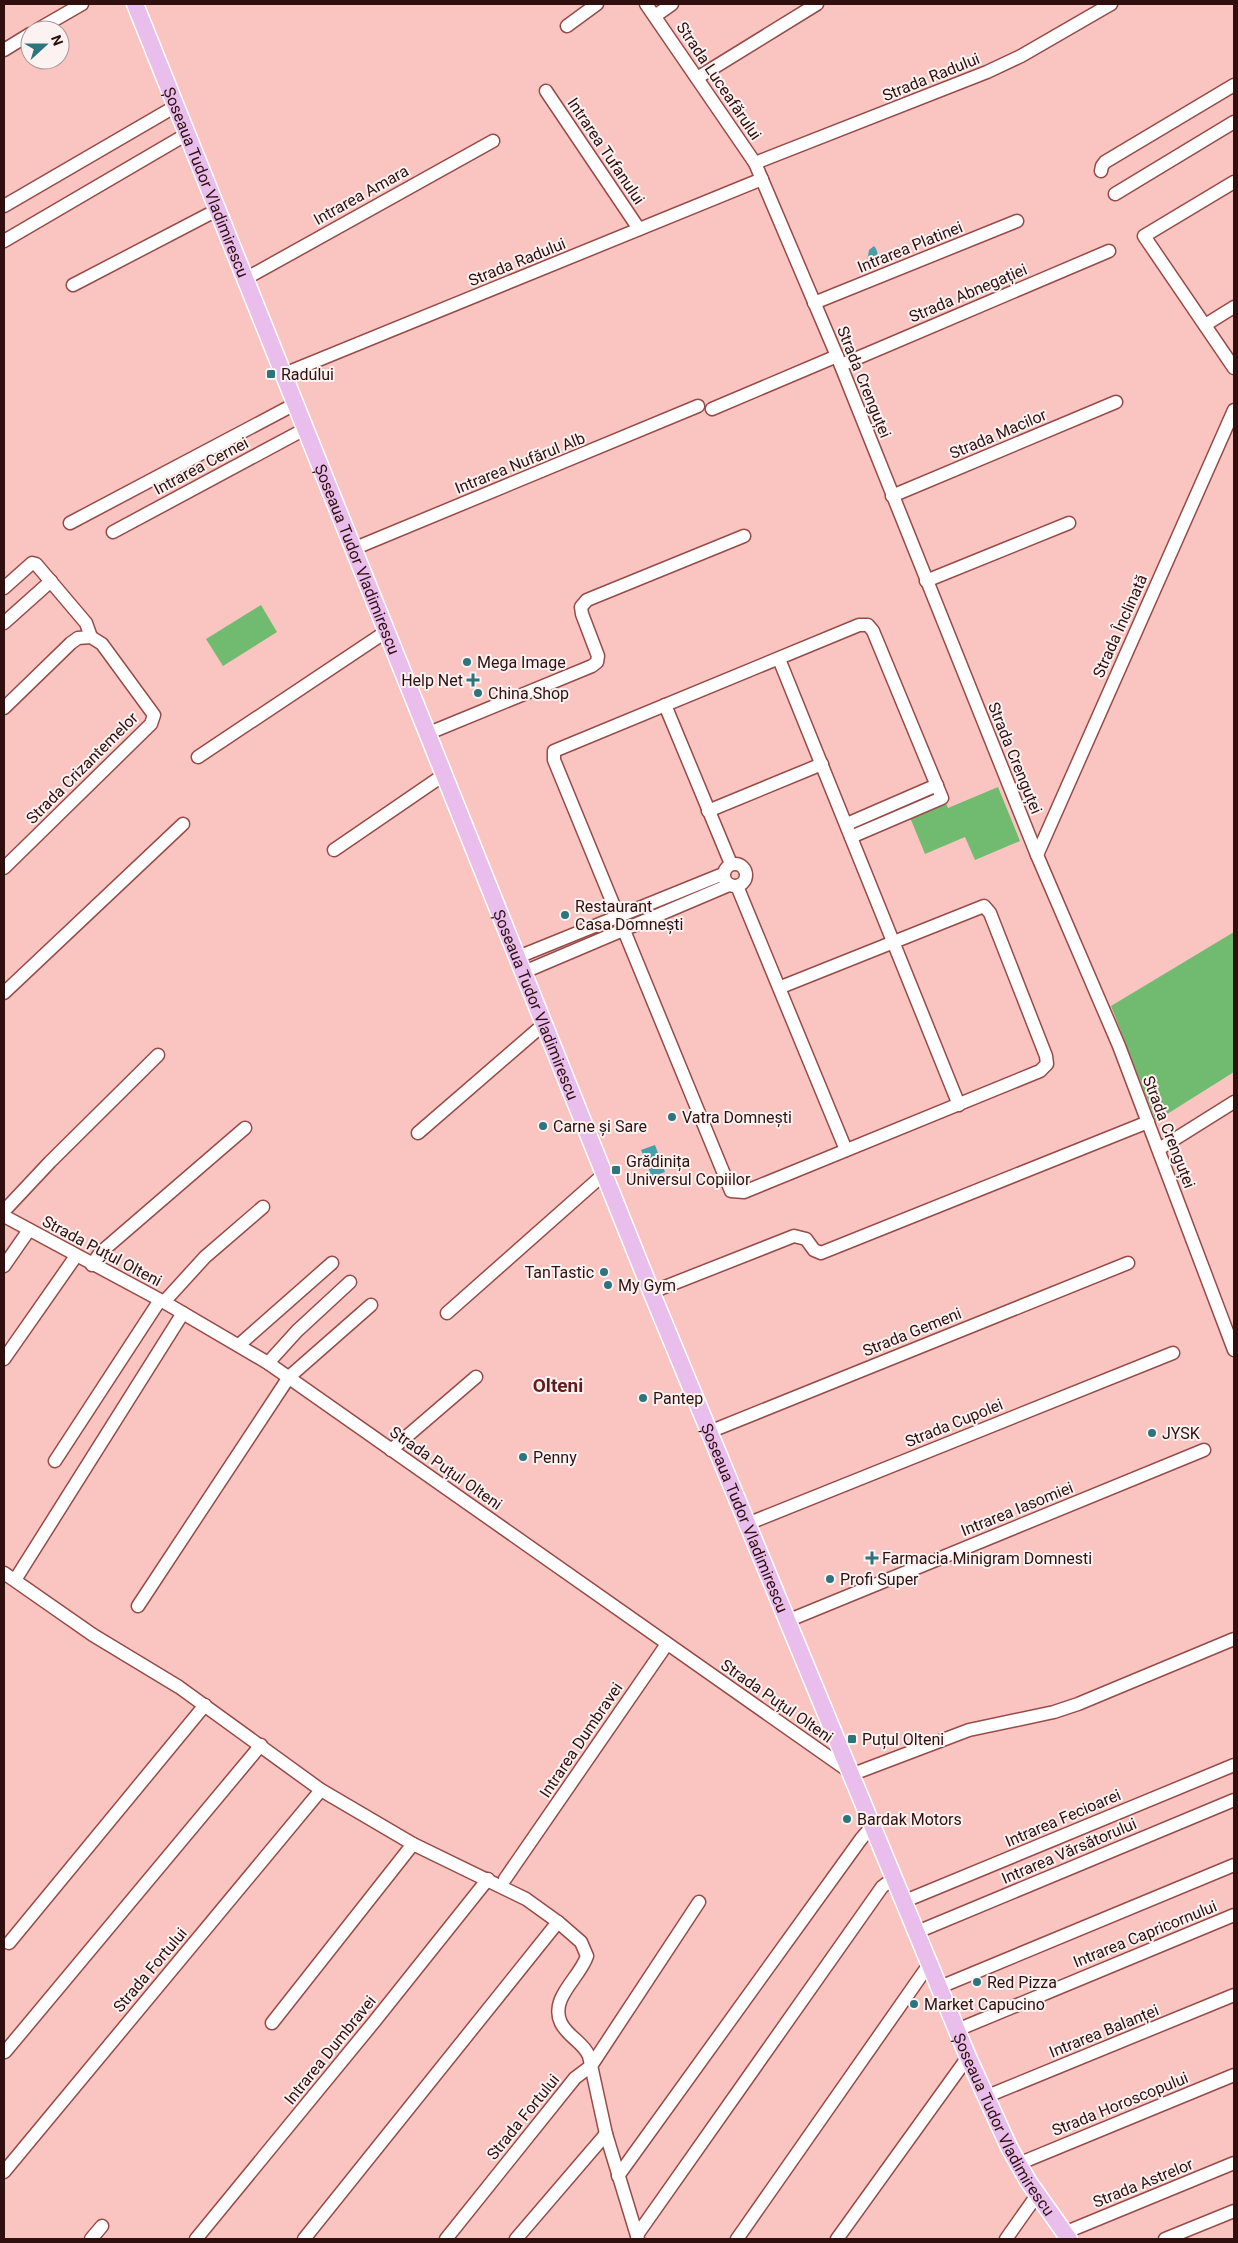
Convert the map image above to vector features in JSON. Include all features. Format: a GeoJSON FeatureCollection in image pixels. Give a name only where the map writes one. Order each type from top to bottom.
{"type":"FeatureCollection","features":[{"type":"Feature","properties":{"kind":"main road","name":"Șoseaua Tudor Vladimirescu"},"geometry":{"type":"LineString","coordinates":[[135,4],[353,549],[429,733],[604,1174],[787,1621],[853,1774],[968,2057],[985,2097],[1018,2164],[1066,2236]]}},
{"type":"Feature","properties":{"kind":"street"},"geometry":{"type":"LineString","coordinates":[[54,20],[82,4]]}},
{"type":"Feature","properties":{"kind":"street"},"geometry":{"type":"LineString","coordinates":[[567,26],[597,4]]}},
{"type":"Feature","properties":{"kind":"street","name":"Strada Luceafărului"},"geometry":{"type":"LineString","coordinates":[[646,4],[755,163],[762,179]]}},
{"type":"Feature","properties":{"kind":"street"},"geometry":{"type":"LineString","coordinates":[[655,16],[672,4]]}},
{"type":"Feature","properties":{"kind":"street"},"geometry":{"type":"LineString","coordinates":[[697,78],[817,4]]}},
{"type":"Feature","properties":{"kind":"street","name":"Strada Radului"},"geometry":{"type":"LineString","coordinates":[[755,163],[987,72],[1021,56],[1111,4]]}},
{"type":"Feature","properties":{"kind":"street"},"geometry":{"type":"LineString","coordinates":[[4,50],[20,40]]}},
{"type":"Feature","properties":{"kind":"street"},"geometry":{"type":"LineString","coordinates":[[1102,171],[1102,166],[1105,162],[1234,85]]}},
{"type":"Feature","properties":{"kind":"street","name":"Intrarea Tufanului"},"geometry":{"type":"LineString","coordinates":[[546,91],[639,229]]}},
{"type":"Feature","properties":{"kind":"street"},"geometry":{"type":"LineString","coordinates":[[4,206],[176,106]]}},
{"type":"Feature","properties":{"kind":"street"},"geometry":{"type":"LineString","coordinates":[[1115,194],[1234,122]]}},
{"type":"Feature","properties":{"kind":"street"},"geometry":{"type":"LineString","coordinates":[[4,241],[187,134]]}},
{"type":"Feature","properties":{"kind":"street","name":"Intrarea Amara"},"geometry":{"type":"LineString","coordinates":[[245,279],[493,140]]}},
{"type":"Feature","properties":{"kind":"street","name":"Strada Radului"},"geometry":{"type":"LineString","coordinates":[[284,374],[762,179]]}},
{"type":"Feature","properties":{"kind":"street","name":"Strada Crenguței"},"geometry":{"type":"LineString","coordinates":[[762,179],[839,361],[1037,855],[1116,1038],[1158,1149],[1229,1315],[1234,1350]]}},
{"type":"Feature","properties":{"kind":"street"},"geometry":{"type":"LineString","coordinates":[[1234,182],[1144,236],[1234,368]]}},
{"type":"Feature","properties":{"kind":"street"},"geometry":{"type":"LineString","coordinates":[[73,285],[217,210]]}},
{"type":"Feature","properties":{"kind":"street","name":"Intrarea Platinei"},"geometry":{"type":"LineString","coordinates":[[814,303],[1017,221]]}},
{"type":"Feature","properties":{"kind":"street","name":"Strada Abnegației"},"geometry":{"type":"LineString","coordinates":[[712,409],[839,361],[1109,251]]}},
{"type":"Feature","properties":{"kind":"street"},"geometry":{"type":"LineString","coordinates":[[1205,325],[1234,307]]}},
{"type":"Feature","properties":{"kind":"street","name":"Strada Macilor"},"geometry":{"type":"LineString","coordinates":[[892,496],[1116,402]]}},
{"type":"Feature","properties":{"kind":"street"},"geometry":{"type":"LineString","coordinates":[[70,523],[295,404]]}},
{"type":"Feature","properties":{"kind":"street","name":"Intrarea Nufărul Alb"},"geometry":{"type":"LineString","coordinates":[[353,549],[698,406]]}},
{"type":"Feature","properties":{"kind":"street","name":"Strada Înclinată"},"geometry":{"type":"LineString","coordinates":[[1037,855],[1231,423],[1234,410]]}},
{"type":"Feature","properties":{"kind":"street","name":"Intrarea Cernei"},"geometry":{"type":"LineString","coordinates":[[113,532],[305,429]]}},
{"type":"Feature","properties":{"kind":"street"},"geometry":{"type":"LineString","coordinates":[[926,581],[1069,522]]}},
{"type":"Feature","properties":{"kind":"street"},"geometry":{"type":"LineString","coordinates":[[429,733],[592,666],[597,662],[598,656],[582,614],[581,607],[587,600],[744,536]]}},
{"type":"Feature","properties":{"kind":"street"},"geometry":{"type":"LineString","coordinates":[[4,588],[32,563],[40,568],[86,623],[91,637],[78,638],[71,643],[4,708]]}},
{"type":"Feature","properties":{"kind":"street"},"geometry":{"type":"LineString","coordinates":[[4,623],[51,581]]}},
{"type":"Feature","properties":{"kind":"street"},"geometry":{"type":"LineString","coordinates":[[781,987],[980,907],[986,907],[990,913],[1048,1064],[1045,1069],[744,1192],[731,1191],[553,755],[557,749],[860,625],[868,625],[942,798],[849,831]]}},
{"type":"Feature","properties":{"kind":"street"},"geometry":{"type":"LineString","coordinates":[[198,757],[387,631]]}},
{"type":"Feature","properties":{"kind":"street","name":"Strada Crizantemelor"},"geometry":{"type":"LineString","coordinates":[[4,868],[154,719],[152,710],[102,644],[91,637]]}},
{"type":"Feature","properties":{"kind":"street"},"geometry":{"type":"LineString","coordinates":[[779,659],[959,1105]]}},
{"type":"Feature","properties":{"kind":"street"},"geometry":{"type":"LineString","coordinates":[[665,705],[708,811],[730,877],[781,987],[846,1150]]}},
{"type":"Feature","properties":{"kind":"street"},"geometry":{"type":"LineString","coordinates":[[708,811],[822,764]]}},
{"type":"Feature","properties":{"kind":"street"},"geometry":{"type":"LineString","coordinates":[[334,850],[445,774]]}},
{"type":"Feature","properties":{"kind":"street"},"geometry":{"type":"LineString","coordinates":[[4,993],[183,824]]}},
{"type":"Feature","properties":{"kind":"street"},"geometry":{"type":"LineString","coordinates":[[521,964],[618,916],[670,894],[730,877]]}},
{"type":"Feature","properties":{"kind":"street"},"geometry":{"type":"LineString","coordinates":[[521,964],[623,930],[675,908],[730,877]]}},
{"type":"Feature","properties":{"kind":"street"},"geometry":{"type":"LineString","coordinates":[[670,894],[675,908]]}},
{"type":"Feature","properties":{"kind":"street"},"geometry":{"type":"LineString","coordinates":[[418,1133],[544,1024]]}},
{"type":"Feature","properties":{"kind":"street"},"geometry":{"type":"LineString","coordinates":[[4,1211],[50,1162],[158,1055]]}},
{"type":"Feature","properties":{"kind":"street"},"geometry":{"type":"LineString","coordinates":[[1158,1149],[1234,1102]]}},
{"type":"Feature","properties":{"kind":"street"},"geometry":{"type":"LineString","coordinates":[[652,1292],[794,1236],[806,1239],[814,1250],[821,1253],[1148,1122]]}},
{"type":"Feature","properties":{"kind":"street"},"geometry":{"type":"LineString","coordinates":[[92,1265],[100,1253],[245,1128]]}},
{"type":"Feature","properties":{"kind":"street"},"geometry":{"type":"LineString","coordinates":[[447,1312],[604,1174]]}},
{"type":"Feature","properties":{"kind":"street"},"geometry":{"type":"LineString","coordinates":[[54,1461],[162,1301],[198,1263],[263,1207]]}},
{"type":"Feature","properties":{"kind":"street","name":"Strada Puțul Olteni"},"geometry":{"type":"LineString","coordinates":[[4,1216],[162,1301],[268,1363],[853,1774]]}},
{"type":"Feature","properties":{"kind":"street"},"geometry":{"type":"LineString","coordinates":[[4,1266],[29,1230]]}},
{"type":"Feature","properties":{"kind":"street"},"geometry":{"type":"LineString","coordinates":[[4,1359],[76,1256]]}},
{"type":"Feature","properties":{"kind":"street"},"geometry":{"type":"LineString","coordinates":[[239,1345],[332,1263]]}},
{"type":"Feature","properties":{"kind":"street","name":"Strada Gemeni"},"geometry":{"type":"LineString","coordinates":[[709,1432],[1128,1263]]}},
{"type":"Feature","properties":{"kind":"street"},"geometry":{"type":"LineString","coordinates":[[268,1363],[297,1331],[350,1282]]}},
{"type":"Feature","properties":{"kind":"street"},"geometry":{"type":"LineString","coordinates":[[138,1606],[289,1377],[371,1305]]}},
{"type":"Feature","properties":{"kind":"street"},"geometry":{"type":"LineString","coordinates":[[15,1580],[183,1314]]}},
{"type":"Feature","properties":{"kind":"street","name":"Strada Cupolei"},"geometry":{"type":"LineString","coordinates":[[747,1524],[1173,1353]]}},
{"type":"Feature","properties":{"kind":"street"},"geometry":{"type":"LineString","coordinates":[[391,1450],[476,1377]]}},
{"type":"Feature","properties":{"kind":"street","name":"Intrarea Iasomiei"},"geometry":{"type":"LineString","coordinates":[[787,1621],[1204,1450]]}},
{"type":"Feature","properties":{"kind":"street"},"geometry":{"type":"LineString","coordinates":[[4,1573],[93,1635],[205,1705],[322,1790],[413,1844],[513,1892],[558,1922],[581,1942],[587,1956],[562,1997],[558,2008],[559,2016],[567,2032],[586,2050],[606,2134],[637,2237]]}},
{"type":"Feature","properties":{"kind":"street"},"geometry":{"type":"LineString","coordinates":[[853,1774],[969,1730],[1054,1712],[1078,1704],[1234,1639]]}},
{"type":"Feature","properties":{"kind":"street","name":"Intrarea Dumbravei"},"geometry":{"type":"LineString","coordinates":[[505,1879],[667,1644]]}},
{"type":"Feature","properties":{"kind":"street"},"geometry":{"type":"LineString","coordinates":[[9,1943],[205,1705]]}},
{"type":"Feature","properties":{"kind":"street"},"geometry":{"type":"LineString","coordinates":[[5,2052],[261,1745]]}},
{"type":"Feature","properties":{"kind":"street","name":"Intrarea Fecioarei"},"geometry":{"type":"LineString","coordinates":[[905,1901],[1234,1765]]}},
{"type":"Feature","properties":{"kind":"street","name":"Strada Fortului"},"geometry":{"type":"LineString","coordinates":[[4,2172],[322,1790]]}},
{"type":"Feature","properties":{"kind":"street","name":"Intrarea Vărsătorului"},"geometry":{"type":"LineString","coordinates":[[917,1932],[1234,1800]]}},
{"type":"Feature","properties":{"kind":"street"},"geometry":{"type":"LineString","coordinates":[[618,2176],[838,1870],[873,1825]]}},
{"type":"Feature","properties":{"kind":"street"},"geometry":{"type":"LineString","coordinates":[[272,2022],[413,1844]]}},
{"type":"Feature","properties":{"kind":"street"},"geometry":{"type":"LineString","coordinates":[[940,1987],[1234,1864]]}},
{"type":"Feature","properties":{"kind":"street"},"geometry":{"type":"LineString","coordinates":[[637,2237],[876,1895],[895,1877]]}},
{"type":"Feature","properties":{"kind":"street","name":"Intrarea Dumbravei"},"geometry":{"type":"LineString","coordinates":[[196,2239],[488,1880]]}},
{"type":"Feature","properties":{"kind":"street","name":"Strada Fortului"},"geometry":{"type":"LineString","coordinates":[[446,2239],[575,2078],[591,2066],[700,1902]]}},
{"type":"Feature","properties":{"kind":"street","name":"Intrarea Capricornului"},"geometry":{"type":"LineString","coordinates":[[957,2030],[1234,1915]]}},
{"type":"Feature","properties":{"kind":"street"},"geometry":{"type":"LineString","coordinates":[[304,2239],[558,1922]]}},
{"type":"Feature","properties":{"kind":"street"},"geometry":{"type":"LineString","coordinates":[[737,2239],[930,1963]]}},
{"type":"Feature","properties":{"kind":"street","name":"Intrarea Balanței"},"geometry":{"type":"LineString","coordinates":[[985,2097],[1234,1995]]}},
{"type":"Feature","properties":{"kind":"street"},"geometry":{"type":"LineString","coordinates":[[837,2239],[968,2057]]}},
{"type":"Feature","properties":{"kind":"street","name":"Strada Horoscopului"},"geometry":{"type":"LineString","coordinates":[[1018,2164],[1234,2075]]}},
{"type":"Feature","properties":{"kind":"street"},"geometry":{"type":"LineString","coordinates":[[516,2239],[606,2134]]}},
{"type":"Feature","properties":{"kind":"street","name":"Strada Astrelor"},"geometry":{"type":"LineString","coordinates":[[1066,2236],[1234,2163]]}},
{"type":"Feature","properties":{"kind":"street"},"geometry":{"type":"LineString","coordinates":[[1006,2239],[1038,2195]]}},
{"type":"Feature","properties":{"kind":"street"},"geometry":{"type":"LineString","coordinates":[[1165,2239],[1234,2211]]}},
{"type":"Feature","properties":{"kind":"street"},"geometry":{"type":"LineString","coordinates":[[91,2239],[102,2226]]}},
{"type":"Feature","properties":{"kind":"green space"},"geometry":{"type":"Polygon","coordinates":[[[261,605],[277,632],[223,666],[206,639],[261,605]]]}},
{"type":"Feature","properties":{"kind":"green space"},"geometry":{"type":"Polygon","coordinates":[[[998,787],[1020,841],[975,860],[965,837],[925,854],[909,815],[945,800],[948,808],[998,787]]]}},
{"type":"Feature","properties":{"kind":"green space"},"geometry":{"type":"Polygon","coordinates":[[[1234,932],[1234,1072],[1156,1121],[1111,1006],[1234,932]]]}},
{"type":"Feature","properties":{"kind":"water"},"geometry":{"type":"Polygon","coordinates":[[[874,246],[878,254],[877,260],[871,268],[866,268],[869,250],[874,246]]]}},
{"type":"Feature","properties":{"kind":"water"},"geometry":{"type":"Polygon","coordinates":[[[655,1145],[665,1172],[652,1177],[641,1150],[655,1145]]]}},
{"type":"Feature","properties":{"kind":"place","name":"Radului"},"geometry":{"type":"Point","coordinates":[271,374]}},
{"type":"Feature","properties":{"kind":"place","name":"Mega Image"},"geometry":{"type":"Point","coordinates":[467,662]}},
{"type":"Feature","properties":{"kind":"place","name":"Help Net"},"geometry":{"type":"Point","coordinates":[473,680]}},
{"type":"Feature","properties":{"kind":"place","name":"China Shop"},"geometry":{"type":"Point","coordinates":[478,693]}},
{"type":"Feature","properties":{"kind":"place","name":"Restaurant Casa Domnești"},"geometry":{"type":"Point","coordinates":[565,915]}},
{"type":"Feature","properties":{"kind":"place","name":"Vatra Domnești"},"geometry":{"type":"Point","coordinates":[672,1117]}},
{"type":"Feature","properties":{"kind":"place","name":"Carne și Sare"},"geometry":{"type":"Point","coordinates":[543,1126]}},
{"type":"Feature","properties":{"kind":"place","name":"Grădinița Universul Copiilor"},"geometry":{"type":"Point","coordinates":[616,1170]}},
{"type":"Feature","properties":{"kind":"place","name":"TanTastic"},"geometry":{"type":"Point","coordinates":[604,1272]}},
{"type":"Feature","properties":{"kind":"place","name":"My Gym"},"geometry":{"type":"Point","coordinates":[608,1285]}},
{"type":"Feature","properties":{"kind":"place","name":"Pantep"},"geometry":{"type":"Point","coordinates":[643,1398]}},
{"type":"Feature","properties":{"kind":"place","name":"JYSK"},"geometry":{"type":"Point","coordinates":[1152,1433]}},
{"type":"Feature","properties":{"kind":"place","name":"Penny"},"geometry":{"type":"Point","coordinates":[523,1457]}},
{"type":"Feature","properties":{"kind":"place","name":"Farmacia Minigram Domnesti"},"geometry":{"type":"Point","coordinates":[872,1558]}},
{"type":"Feature","properties":{"kind":"place","name":"Profi Super"},"geometry":{"type":"Point","coordinates":[830,1579]}},
{"type":"Feature","properties":{"kind":"place","name":"Puțul Olteni"},"geometry":{"type":"Point","coordinates":[852,1739]}},
{"type":"Feature","properties":{"kind":"place","name":"Bardak Motors"},"geometry":{"type":"Point","coordinates":[847,1819]}},
{"type":"Feature","properties":{"kind":"place","name":"Red Pizza"},"geometry":{"type":"Point","coordinates":[977,1982]}},
{"type":"Feature","properties":{"kind":"place","name":"Market Capucino"},"geometry":{"type":"Point","coordinates":[914,2004]}},
{"type":"Feature","properties":{"kind":"district","name":"Olteni"},"geometry":{"type":"Point","coordinates":[558,1385]}}]}
